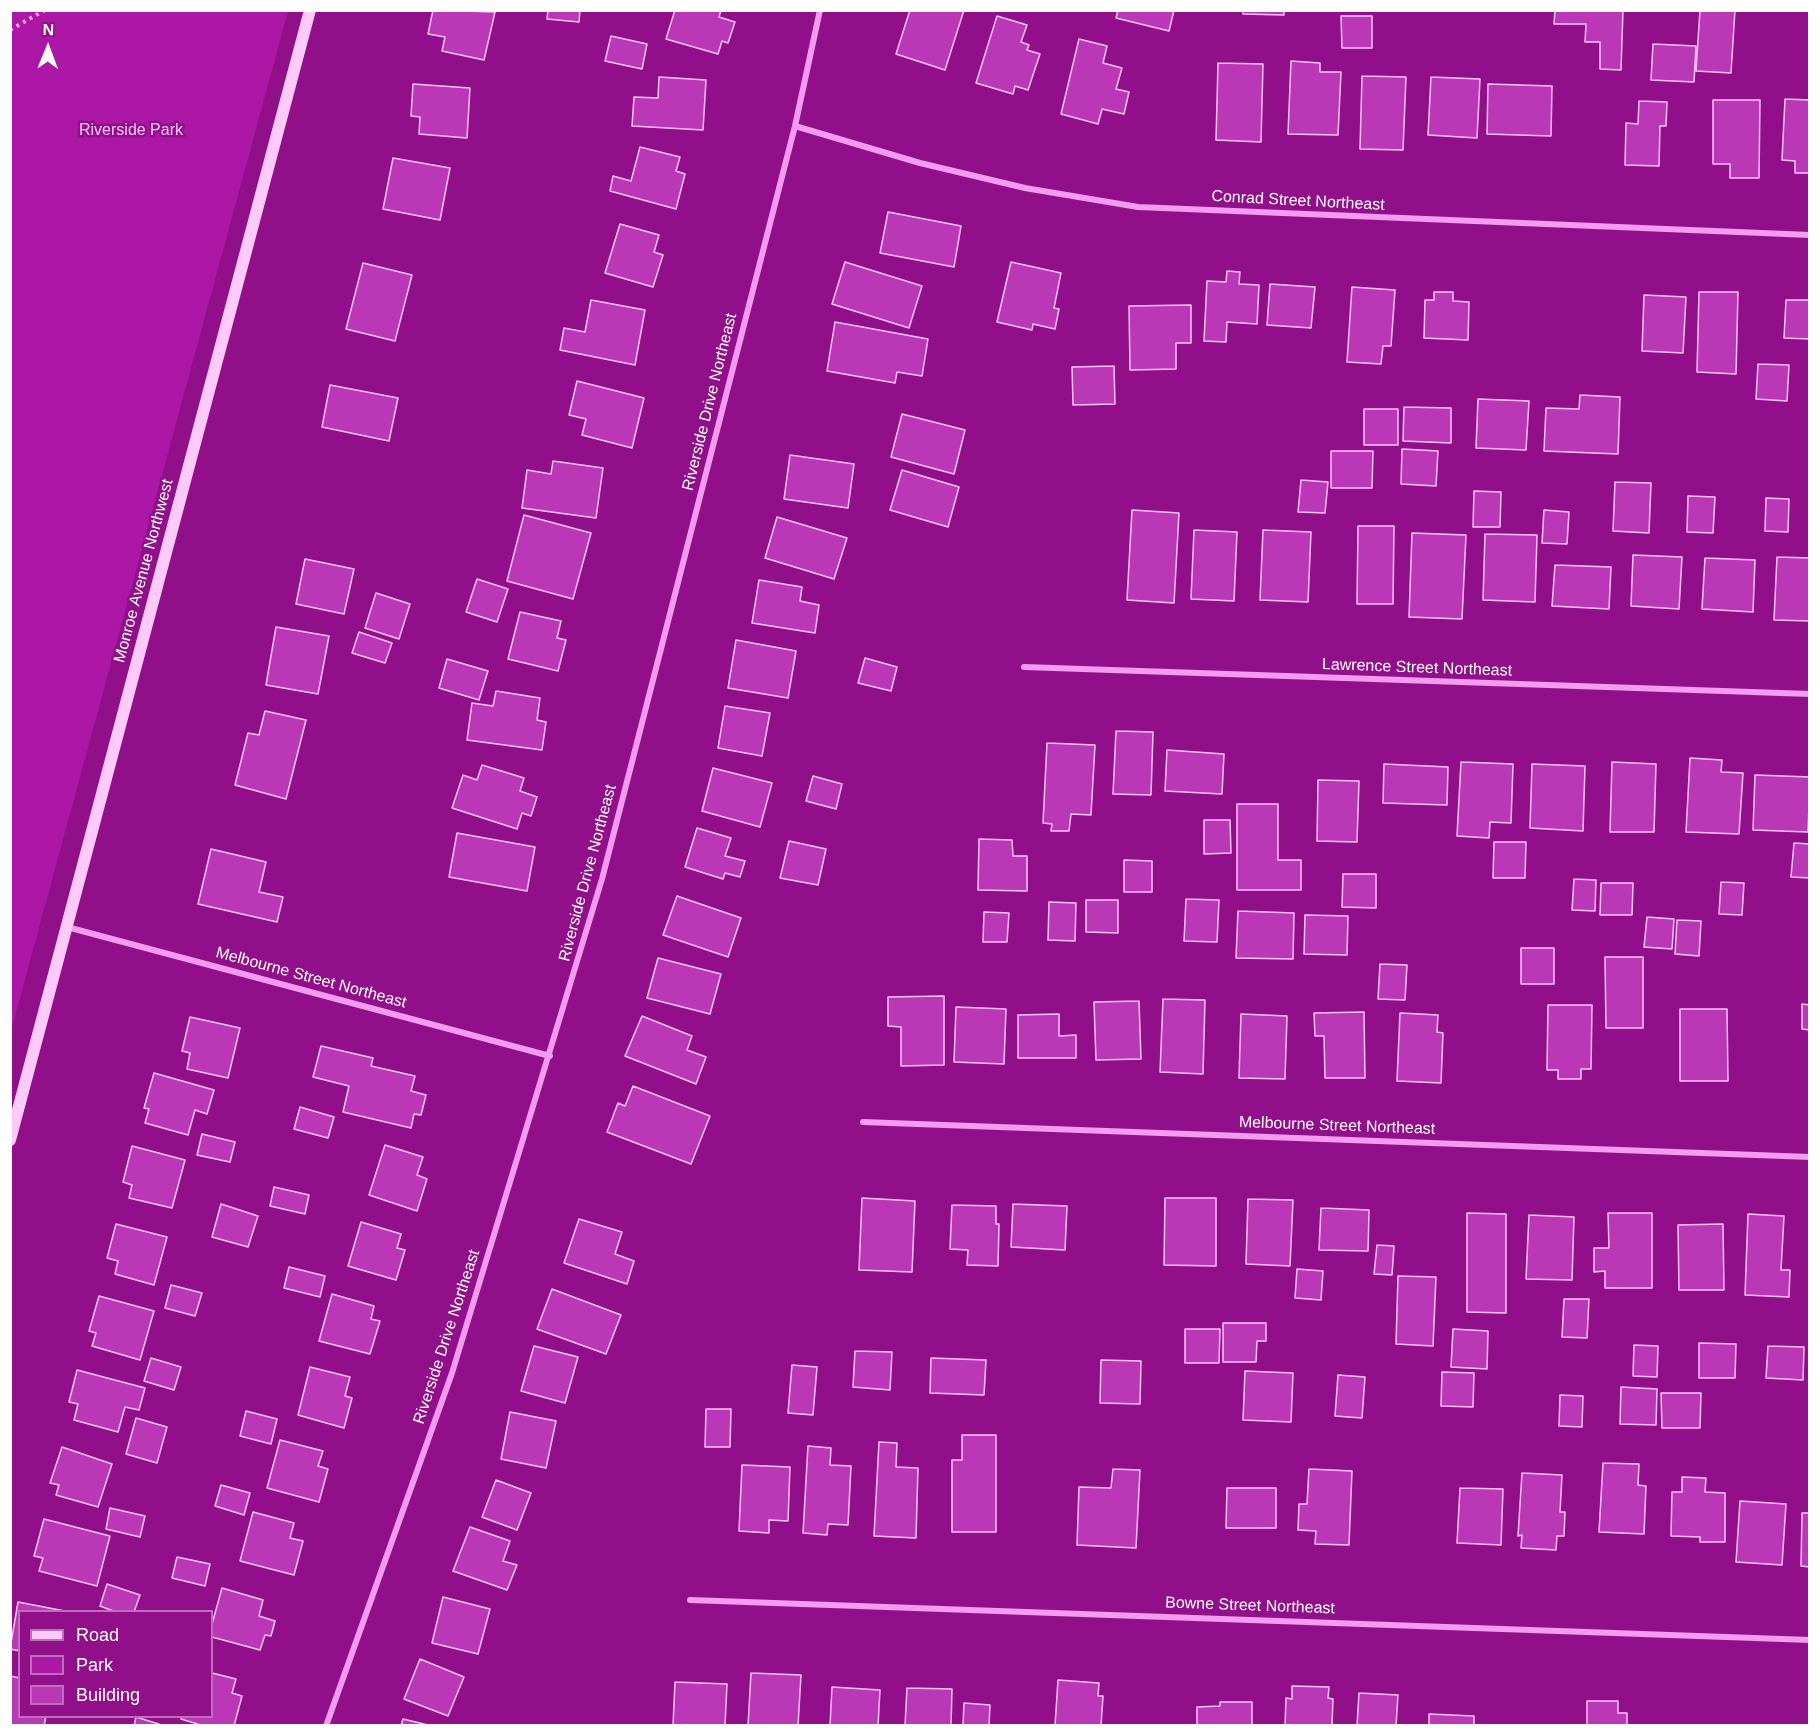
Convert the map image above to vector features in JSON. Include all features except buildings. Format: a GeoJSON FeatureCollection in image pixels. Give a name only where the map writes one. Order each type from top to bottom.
{"type":"FeatureCollection","features":[{"type":"Feature","properties":{"kind":"main road","name":"Monroe Avenue Northwest"},"geometry":{"type":"LineString","coordinates":[[10,1140],[310,10]]}},
{"type":"Feature","properties":{"kind":"street","name":"Riverside Drive Northeast"},"geometry":{"type":"LineString","coordinates":[[326,1725],[452,1373],[602,879],[795,126],[820,10]]}},
{"type":"Feature","properties":{"kind":"street","name":"Conrad Street Northeast"},"geometry":{"type":"LineString","coordinates":[[795,126],[920,163],[1013,185],[1138,207],[1809,236]]}},
{"type":"Feature","properties":{"kind":"street","name":"Lawrence Street Northeast"},"geometry":{"type":"LineString","coordinates":[[1023,667],[1809,694]]}},
{"type":"Feature","properties":{"kind":"street","name":"Melbourne Street Northeast"},"geometry":{"type":"LineString","coordinates":[[66,926],[550,1056]]}},
{"type":"Feature","properties":{"kind":"street","name":"Melbourne Street Northeast"},"geometry":{"type":"LineString","coordinates":[[863,1122],[1809,1157]]}},
{"type":"Feature","properties":{"kind":"street","name":"Bowne Street Northeast"},"geometry":{"type":"LineString","coordinates":[[690,1600],[1809,1640]]}},
{"type":"Feature","properties":{"kind":"path"},"geometry":{"type":"LineString","coordinates":[[10,30],[45,10]]}},
{"type":"Feature","properties":{"kind":"green space","name":"Riverside Park"},"geometry":{"type":"Polygon","coordinates":[[[10,11],[288,11],[11,1031],[10,11]]]}}]}
